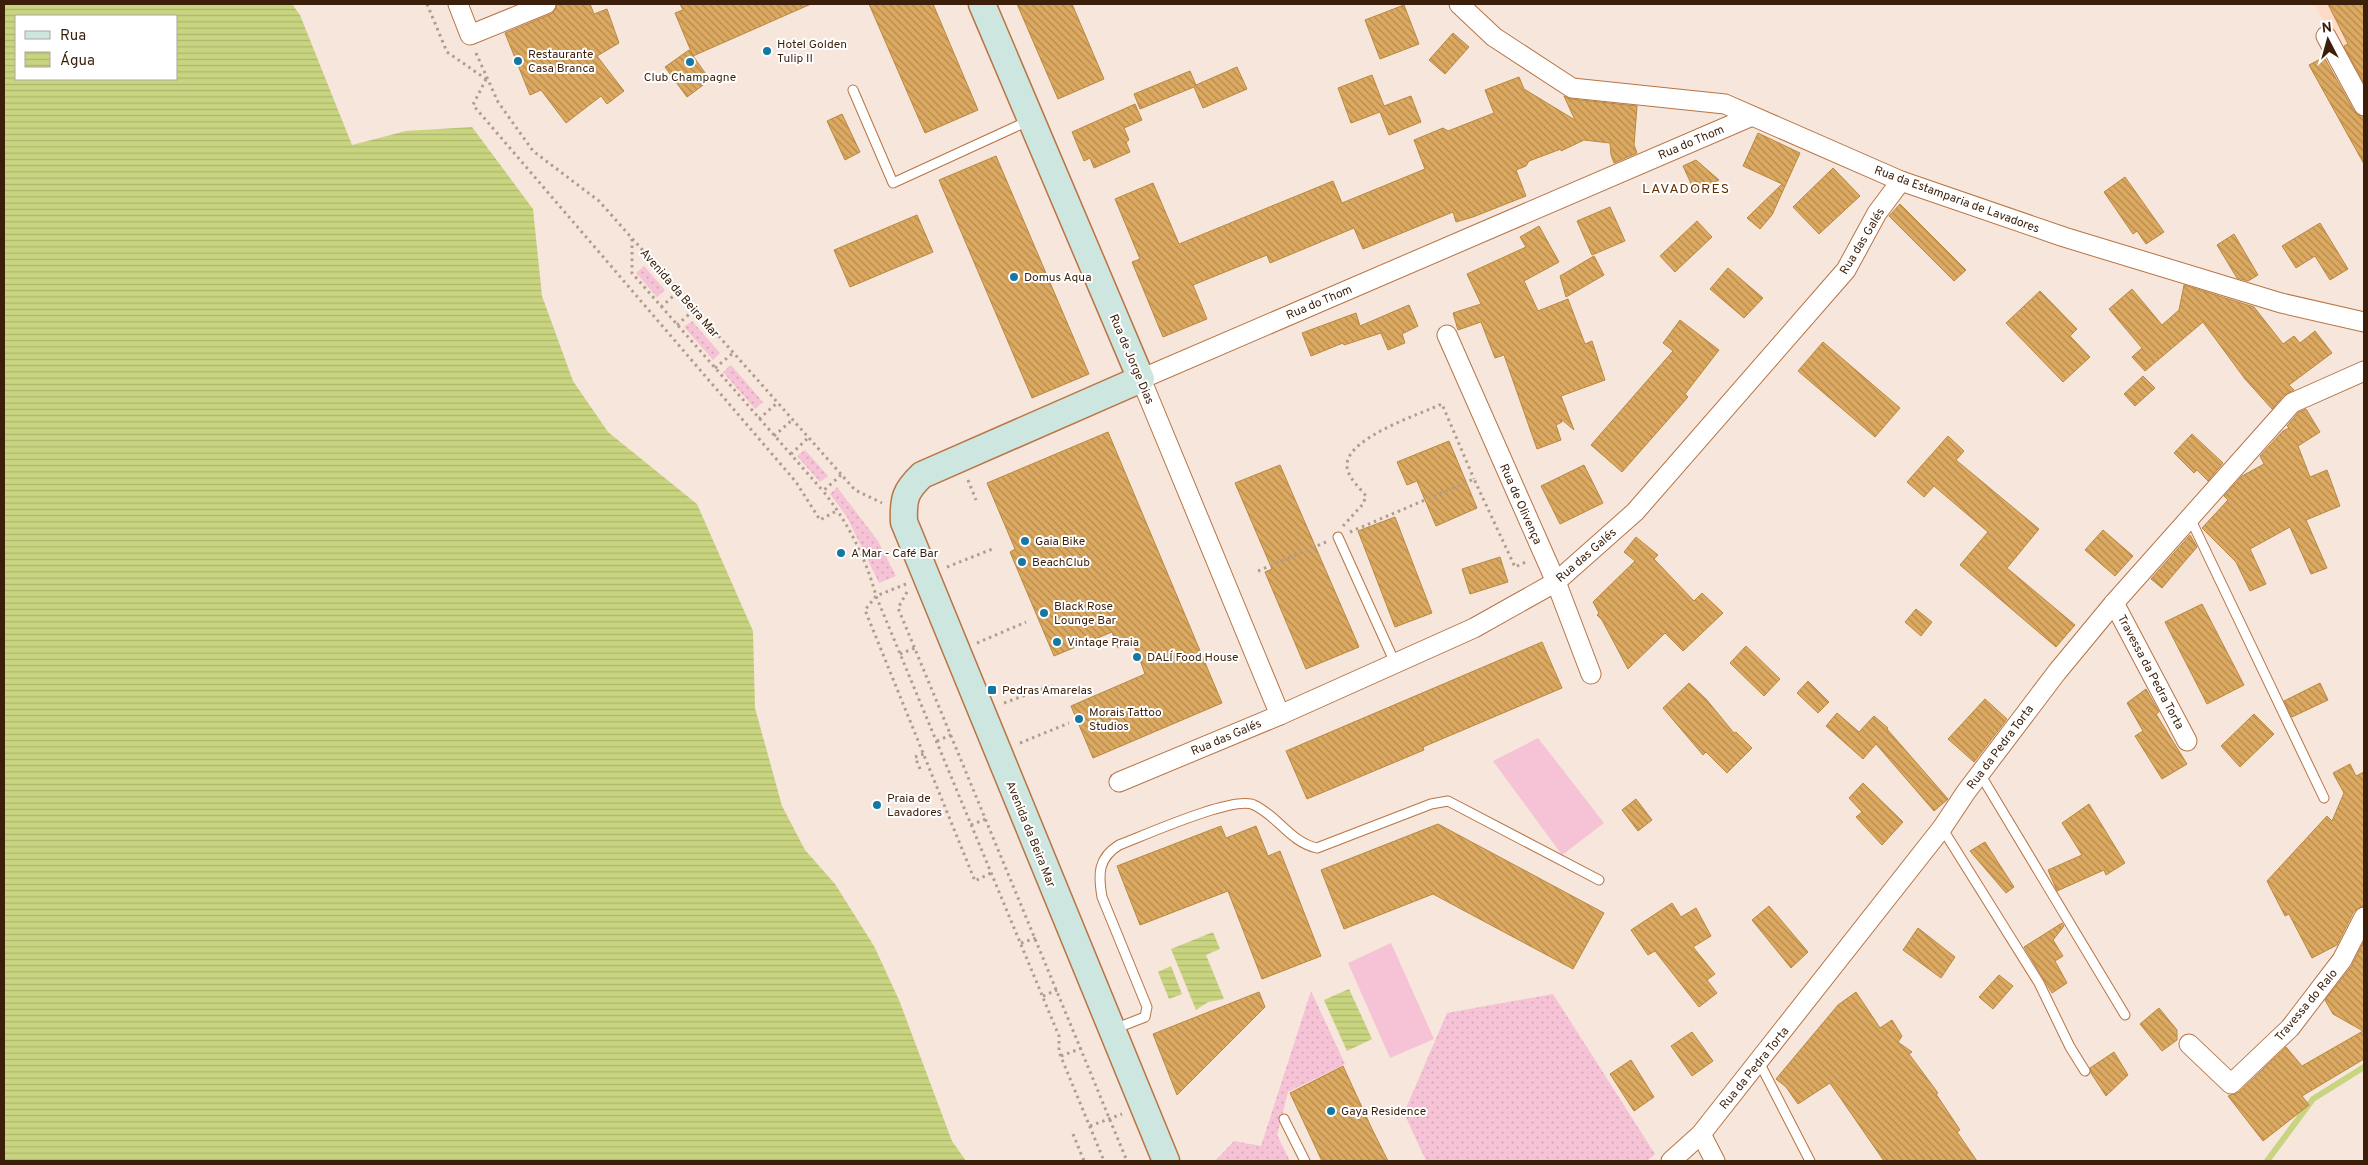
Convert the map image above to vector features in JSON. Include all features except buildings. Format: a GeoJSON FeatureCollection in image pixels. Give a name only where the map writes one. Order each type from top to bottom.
{"type":"FeatureCollection","features":[{"type":"Feature","properties":{"kind":"main road","name":"Rua de Jorge Dias"},"geometry":{"type":"LineString","coordinates":[[982,4],[1141,379]]}},
{"type":"Feature","properties":{"kind":"main road","name":"Rua do Thom"},"geometry":{"type":"LineString","coordinates":[[891,504],[922,475],[1141,379]]}},
{"type":"Feature","properties":{"kind":"main road","name":"Avenida da Beira Mar"},"geometry":{"type":"LineString","coordinates":[[891,504],[904,522],[1142,1107],[1166,1161]]}},
{"type":"Feature","properties":{"kind":"street"},"geometry":{"type":"LineString","coordinates":[[458,4],[470,35],[546,4]]}},
{"type":"Feature","properties":{"kind":"street","name":"Rua da Estamparia de Lavadores"},"geometry":{"type":"LineString","coordinates":[[1459,4],[1494,37],[1572,88],[1725,104],[1901,181],[2092,246],[2281,303],[2364,322]]}},
{"type":"Feature","properties":{"kind":"street"},"geometry":{"type":"LineString","coordinates":[[2326,36],[2364,106]]}},
{"type":"Feature","properties":{"kind":"street","name":"Rua do Thom"},"geometry":{"type":"LineString","coordinates":[[1141,379],[1752,116]]}},
{"type":"Feature","properties":{"kind":"street","name":"Rua das Galés"},"geometry":{"type":"LineString","coordinates":[[1119,782],[1280,715],[1474,628],[1556,582],[1634,512],[1846,270],[1877,213],[1901,181]]}},
{"type":"Feature","properties":{"kind":"street","name":"Rua de Olivença"},"geometry":{"type":"LineString","coordinates":[[1447,335],[1556,582],[1591,674]]}},
{"type":"Feature","properties":{"kind":"street","name":"Rua da Pedra Torta"},"geometry":{"type":"LineString","coordinates":[[1671,1161],[1701,1134],[1759,1062],[1942,828],[2057,672],[2114,603],[2292,402],[2364,371]]}},
{"type":"Feature","properties":{"kind":"street","name":"Rua de Jorge Dias"},"geometry":{"type":"LineString","coordinates":[[1141,379],[1280,715]]}},
{"type":"Feature","properties":{"kind":"street","name":"Travessa da Pedra Torta"},"geometry":{"type":"LineString","coordinates":[[2114,603],[2187,741]]}},
{"type":"Feature","properties":{"kind":"street","name":"Travessa do Ralo"},"geometry":{"type":"LineString","coordinates":[[2189,1044],[2231,1084],[2290,1028],[2342,960],[2364,917]]}},
{"type":"Feature","properties":{"kind":"street"},"geometry":{"type":"LineString","coordinates":[[1701,1134],[1715,1161]]}},
{"type":"Feature","properties":{"kind":"lane"},"geometry":{"type":"LineString","coordinates":[[854,90],[893,183],[1032,119]]}},
{"type":"Feature","properties":{"kind":"lane"},"geometry":{"type":"LineString","coordinates":[[2190,518],[2324,798]]}},
{"type":"Feature","properties":{"kind":"lane"},"geometry":{"type":"LineString","coordinates":[[1338,537],[1395,663]]}},
{"type":"Feature","properties":{"kind":"lane"},"geometry":{"type":"LineString","coordinates":[[1980,774],[2125,1015]]}},
{"type":"Feature","properties":{"kind":"lane"},"geometry":{"type":"LineString","coordinates":[[1112,1030],[1145,1016],[1147,1007],[1102,896],[1100,881],[1102,865],[1108,852],[1119,845],[1220,807],[1237,802],[1253,804],[1267,813],[1304,845],[1317,848],[1431,804],[1448,801],[1599,880]]}},
{"type":"Feature","properties":{"kind":"lane"},"geometry":{"type":"LineString","coordinates":[[1942,828],[2039,983],[2070,1048],[2085,1071]]}},
{"type":"Feature","properties":{"kind":"lane"},"geometry":{"type":"LineString","coordinates":[[1759,1062],[1810,1161]]}},
{"type":"Feature","properties":{"kind":"lane"},"geometry":{"type":"LineString","coordinates":[[1284,1119],[1304,1161]]}},
{"type":"Feature","properties":{"kind":"path"},"geometry":{"type":"LineString","coordinates":[[427,4],[447,52],[486,79],[473,105],[800,488],[820,520],[838,510]]}},
{"type":"Feature","properties":{"kind":"path","name":"Avenida da Beira Mar"},"geometry":{"type":"LineString","coordinates":[[470,35],[486,79],[498,102],[533,151],[598,201],[854,490],[891,504]]}},
{"type":"Feature","properties":{"kind":"path"},"geometry":{"type":"LineString","coordinates":[[632,239],[632,273],[838,510],[870,573],[876,596],[1059,1036],[1061,1056],[1104,1161]]}},
{"type":"Feature","properties":{"kind":"path"},"geometry":{"type":"LineString","coordinates":[[662,307],[679,292]]}},
{"type":"Feature","properties":{"kind":"path"},"geometry":{"type":"LineString","coordinates":[[677,325],[695,310]]}},
{"type":"Feature","properties":{"kind":"path"},"geometry":{"type":"LineString","coordinates":[[715,368],[733,353]]}},
{"type":"Feature","properties":{"kind":"path"},"geometry":{"type":"LineString","coordinates":[[759,418],[777,403]]}},
{"type":"Feature","properties":{"kind":"path"},"geometry":{"type":"LineString","coordinates":[[1338,537],[1341,528],[1363,504],[1366,496],[1349,475],[1346,465],[1349,456],[1363,442],[1379,432],[1442,404],[1515,566],[1544,554]]}},
{"type":"Feature","properties":{"kind":"path"},"geometry":{"type":"LineString","coordinates":[[774,436],[792,420]]}},
{"type":"Feature","properties":{"kind":"path"},"geometry":{"type":"LineString","coordinates":[[791,454],[808,438]]}},
{"type":"Feature","properties":{"kind":"path"},"geometry":{"type":"LineString","coordinates":[[823,491],[841,475]]}},
{"type":"Feature","properties":{"kind":"path"},"geometry":{"type":"LineString","coordinates":[[1258,571],[1474,478]]}},
{"type":"Feature","properties":{"kind":"path"},"geometry":{"type":"LineString","coordinates":[[969,483],[976,500]]}},
{"type":"Feature","properties":{"kind":"path"},"geometry":{"type":"LineString","coordinates":[[906,595],[898,608],[1082,1048],[1109,1120],[1127,1161]]}},
{"type":"Feature","properties":{"kind":"path"},"geometry":{"type":"LineString","coordinates":[[876,596],[865,610],[975,881],[991,873]]}},
{"type":"Feature","properties":{"kind":"path"},"geometry":{"type":"LineString","coordinates":[[976,643],[1026,622]]}},
{"type":"Feature","properties":{"kind":"path"},"geometry":{"type":"LineString","coordinates":[[900,654],[914,648]]}},
{"type":"Feature","properties":{"kind":"path"},"geometry":{"type":"LineString","coordinates":[[1001,704],[1053,685]]}},
{"type":"Feature","properties":{"kind":"path"},"geometry":{"type":"LineString","coordinates":[[1017,744],[1069,723]]}},
{"type":"Feature","properties":{"kind":"path"},"geometry":{"type":"LineString","coordinates":[[937,741],[951,735]]}},
{"type":"Feature","properties":{"kind":"path"},"geometry":{"type":"LineString","coordinates":[[920,770],[915,757],[924,754]]}},
{"type":"Feature","properties":{"kind":"path"},"geometry":{"type":"LineString","coordinates":[[971,824],[986,819]]}},
{"type":"Feature","properties":{"kind":"path"},"geometry":{"type":"LineString","coordinates":[[1021,944],[1036,938]]}},
{"type":"Feature","properties":{"kind":"path"},"geometry":{"type":"LineString","coordinates":[[1042,996],[1057,990]]}},
{"type":"Feature","properties":{"kind":"path"},"geometry":{"type":"LineString","coordinates":[[1061,1056],[1082,1048]]}},
{"type":"Feature","properties":{"kind":"path"},"geometry":{"type":"LineString","coordinates":[[1090,1126],[1142,1107]]}},
{"type":"Feature","properties":{"kind":"path"},"geometry":{"type":"LineString","coordinates":[[1073,1134],[1084,1161]]}},
{"type":"Feature","properties":{"kind":"shaded area"},"geometry":{"type":"Polygon","coordinates":[[[2314,4],[2364,4],[2364,93],[2314,4]]]}},
{"type":"Feature","properties":{"kind":"shaded area"},"geometry":{"type":"Polygon","coordinates":[[[644,266],[665,290],[657,297],[636,273],[644,266]]]}},
{"type":"Feature","properties":{"kind":"shaded area"},"geometry":{"type":"Polygon","coordinates":[[[692,321],[720,353],[713,360],[684,327],[692,321]]]}},
{"type":"Feature","properties":{"kind":"shaded area"},"geometry":{"type":"Polygon","coordinates":[[[731,365],[763,402],[755,409],[723,372],[731,365]]]}},
{"type":"Feature","properties":{"kind":"shaded area"},"geometry":{"type":"Polygon","coordinates":[[[805,450],[828,476],[820,482],[797,456],[805,450]]]}},
{"type":"Feature","properties":{"kind":"shaded area"},"geometry":{"type":"Polygon","coordinates":[[[837,487],[878,541],[896,576],[879,583],[847,517],[830,494],[837,487]]]}},
{"type":"Feature","properties":{"kind":"shaded area"},"geometry":{"type":"Polygon","coordinates":[[[1538,738],[1604,823],[1562,855],[1493,761],[1538,738]]]}},
{"type":"Feature","properties":{"kind":"shaded area"},"geometry":{"type":"Polygon","coordinates":[[[1391,943],[1434,1039],[1390,1058],[1348,963],[1391,943]]]}},
{"type":"Feature","properties":{"kind":"shaded area"},"geometry":{"type":"Polygon","coordinates":[[[1311,991],[1345,1064],[1288,1092],[1277,1135],[1290,1161],[1215,1161],[1234,1141],[1261,1146],[1311,991]]]}},
{"type":"Feature","properties":{"kind":"shaded area"},"geometry":{"type":"Polygon","coordinates":[[[1553,994],[1655,1154],[1647,1161],[1426,1161],[1404,1113],[1447,1013],[1553,994]]]}},
{"type":"Feature","properties":{"kind":"water"},"geometry":{"type":"Polygon","coordinates":[[[4,4],[292,4],[300,15],[352,145],[406,131],[472,127],[533,209],[542,296],[573,381],[608,432],[697,504],[753,631],[755,708],[782,806],[805,850],[835,884],[874,946],[899,1000],[952,1141],[966,1161],[4,1161],[4,4]]]}},
{"type":"Feature","properties":{"kind":"water"},"geometry":{"type":"Polygon","coordinates":[[[1213,932],[1220,949],[1206,955],[1224,999],[1208,1002],[1196,1010],[1171,949],[1213,932]]]}},
{"type":"Feature","properties":{"kind":"water"},"geometry":{"type":"Polygon","coordinates":[[[1171,966],[1182,994],[1169,999],[1158,972],[1171,966]]]}},
{"type":"Feature","properties":{"kind":"water"},"geometry":{"type":"Polygon","coordinates":[[[1349,989],[1372,1039],[1347,1051],[1324,1000],[1349,989]]]}},
{"type":"Feature","properties":{"kind":"waterway"},"geometry":{"type":"LineString","coordinates":[[2267,1161],[2313,1099],[2364,1067]]}},
{"type":"Feature","properties":{"kind":"place","name":"Hotel Golden Tulip II"},"geometry":{"type":"Point","coordinates":[767,51]}},
{"type":"Feature","properties":{"kind":"place","name":"Restaurante Casa Branca"},"geometry":{"type":"Point","coordinates":[518,61]}},
{"type":"Feature","properties":{"kind":"place","name":"Club Champagne"},"geometry":{"type":"Point","coordinates":[690,62]}},
{"type":"Feature","properties":{"kind":"place","name":"Domus Aqua"},"geometry":{"type":"Point","coordinates":[1014,277]}},
{"type":"Feature","properties":{"kind":"place","name":"Gaia Bike"},"geometry":{"type":"Point","coordinates":[1025,541]}},
{"type":"Feature","properties":{"kind":"place","name":"A Mar - Café Bar"},"geometry":{"type":"Point","coordinates":[841,553]}},
{"type":"Feature","properties":{"kind":"place","name":"BeachClub"},"geometry":{"type":"Point","coordinates":[1022,562]}},
{"type":"Feature","properties":{"kind":"place","name":"Black Rose Lounge Bar"},"geometry":{"type":"Point","coordinates":[1044,613]}},
{"type":"Feature","properties":{"kind":"place","name":"Vintage Praia"},"geometry":{"type":"Point","coordinates":[1057,642]}},
{"type":"Feature","properties":{"kind":"place","name":"DALÍ Food House"},"geometry":{"type":"Point","coordinates":[1137,657]}},
{"type":"Feature","properties":{"kind":"place","name":"Pedras Amarelas"},"geometry":{"type":"Point","coordinates":[992,690]}},
{"type":"Feature","properties":{"kind":"place","name":"Morais Tattoo Studios"},"geometry":{"type":"Point","coordinates":[1079,719]}},
{"type":"Feature","properties":{"kind":"place","name":"Praia de Lavadores"},"geometry":{"type":"Point","coordinates":[877,805]}},
{"type":"Feature","properties":{"kind":"place","name":"Gaya Residence"},"geometry":{"type":"Point","coordinates":[1331,1111]}},
{"type":"Feature","properties":{"kind":"district","name":"LAVADORES"},"geometry":{"type":"Point","coordinates":[1686,188]}}]}
